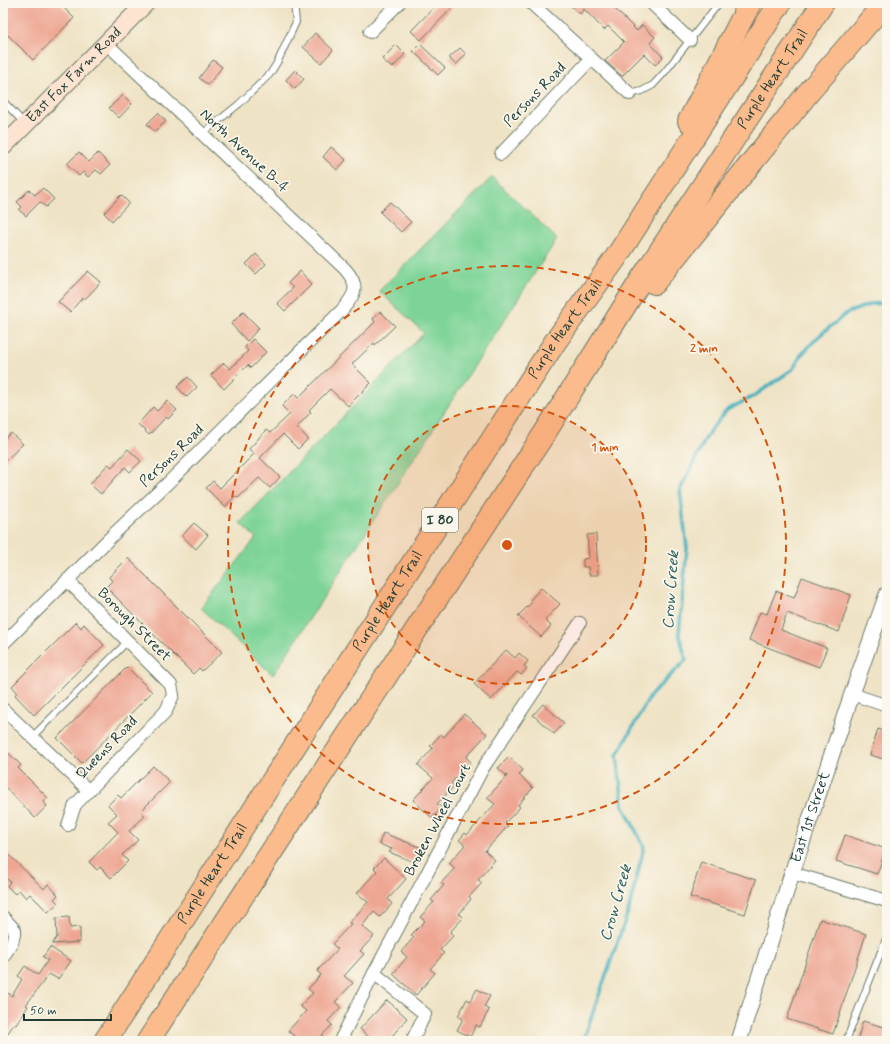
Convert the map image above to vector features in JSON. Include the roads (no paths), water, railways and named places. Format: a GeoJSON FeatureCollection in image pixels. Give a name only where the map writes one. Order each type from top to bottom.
{"type":"FeatureCollection","features":[{"type":"Feature","properties":{"kind":"highway"},"geometry":{"type":"LineString","coordinates":[[615,259],[750,3]]}},
{"type":"Feature","properties":{"kind":"highway","name":"Purple Heart Trail"},"geometry":{"type":"LineString","coordinates":[[105,1041],[555,342],[615,259],[780,3]]}},
{"type":"Feature","properties":{"kind":"highway","name":"Purple Heart Trail"},"geometry":{"type":"LineString","coordinates":[[148,1041],[546,430],[645,274],[823,3]]}},
{"type":"Feature","properties":{"kind":"highway"},"geometry":{"type":"LineString","coordinates":[[546,430],[644,295],[808,93],[885,3]]}},
{"type":"Feature","properties":{"kind":"main road","name":"East Fox Farm Road"},"geometry":{"type":"LineString","coordinates":[[3,147],[146,3]]}},
{"type":"Feature","properties":{"kind":"street"},"geometry":{"type":"LineString","coordinates":[[370,32],[399,3]]}},
{"type":"Feature","properties":{"kind":"street"},"geometry":{"type":"LineString","coordinates":[[531,3],[630,94]]}},
{"type":"Feature","properties":{"kind":"street"},"geometry":{"type":"LineString","coordinates":[[651,3],[690,40]]}},
{"type":"Feature","properties":{"kind":"street","name":"North Avenue B-4"},"geometry":{"type":"LineString","coordinates":[[106,43],[345,268],[352,277],[355,285]]}},
{"type":"Feature","properties":{"kind":"street","name":"Persons Road"},"geometry":{"type":"LineString","coordinates":[[501,154],[591,59]]}},
{"type":"Feature","properties":{"kind":"street","name":"Persons Road"},"geometry":{"type":"LineString","coordinates":[[3,644],[342,310],[353,294],[355,285]]}},
{"type":"Feature","properties":{"kind":"street","name":"Borough Street"},"geometry":{"type":"LineString","coordinates":[[67,580],[171,685],[173,695]]}},
{"type":"Feature","properties":{"kind":"street","name":"East 1st Street"},"geometry":{"type":"LineString","coordinates":[[739,1041],[792,873],[887,594]]}},
{"type":"Feature","properties":{"kind":"street","name":"Broken Wheel Court"},"geometry":{"type":"LineString","coordinates":[[340,1041],[374,973],[483,768],[580,623]]}},
{"type":"Feature","properties":{"kind":"street"},"geometry":{"type":"LineString","coordinates":[[852,694],[887,706]]}},
{"type":"Feature","properties":{"kind":"street","name":"Queens Road"},"geometry":{"type":"LineString","coordinates":[[68,825],[75,805],[166,711],[173,695]]}},
{"type":"Feature","properties":{"kind":"street"},"geometry":{"type":"LineString","coordinates":[[3,709],[88,790]]}},
{"type":"Feature","properties":{"kind":"street"},"geometry":{"type":"LineString","coordinates":[[792,873],[887,901]]}},
{"type":"Feature","properties":{"kind":"street"},"geometry":{"type":"LineString","coordinates":[[3,917],[14,930],[12,944],[3,957]]}},
{"type":"Feature","properties":{"kind":"street"},"geometry":{"type":"LineString","coordinates":[[374,973],[425,1014],[412,1041]]}},
{"type":"Feature","properties":{"kind":"lane"},"geometry":{"type":"LineString","coordinates":[[202,134],[239,104],[270,74],[278,61],[296,22],[294,3]]}},
{"type":"Feature","properties":{"kind":"lane"},"geometry":{"type":"LineString","coordinates":[[630,94],[642,91],[653,85],[719,3]]}},
{"type":"Feature","properties":{"kind":"lane"},"geometry":{"type":"LineString","coordinates":[[3,101],[25,124]]}},
{"type":"Feature","properties":{"kind":"lane"},"geometry":{"type":"LineString","coordinates":[[32,737],[128,642]]}},
{"type":"Feature","properties":{"kind":"lane"},"geometry":{"type":"LineString","coordinates":[[846,1041],[887,936]]}},
{"type":"Feature","properties":{"kind":"waterway","name":"Crow Creek"},"geometry":{"type":"LineString","coordinates":[[583,1041],[629,909],[644,847],[623,805],[617,755],[651,695],[686,660],[679,634],[687,548],[680,490],[709,432],[727,410],[754,396],[793,369],[801,355],[819,336],[847,313],[871,304],[887,303]]}}]}
